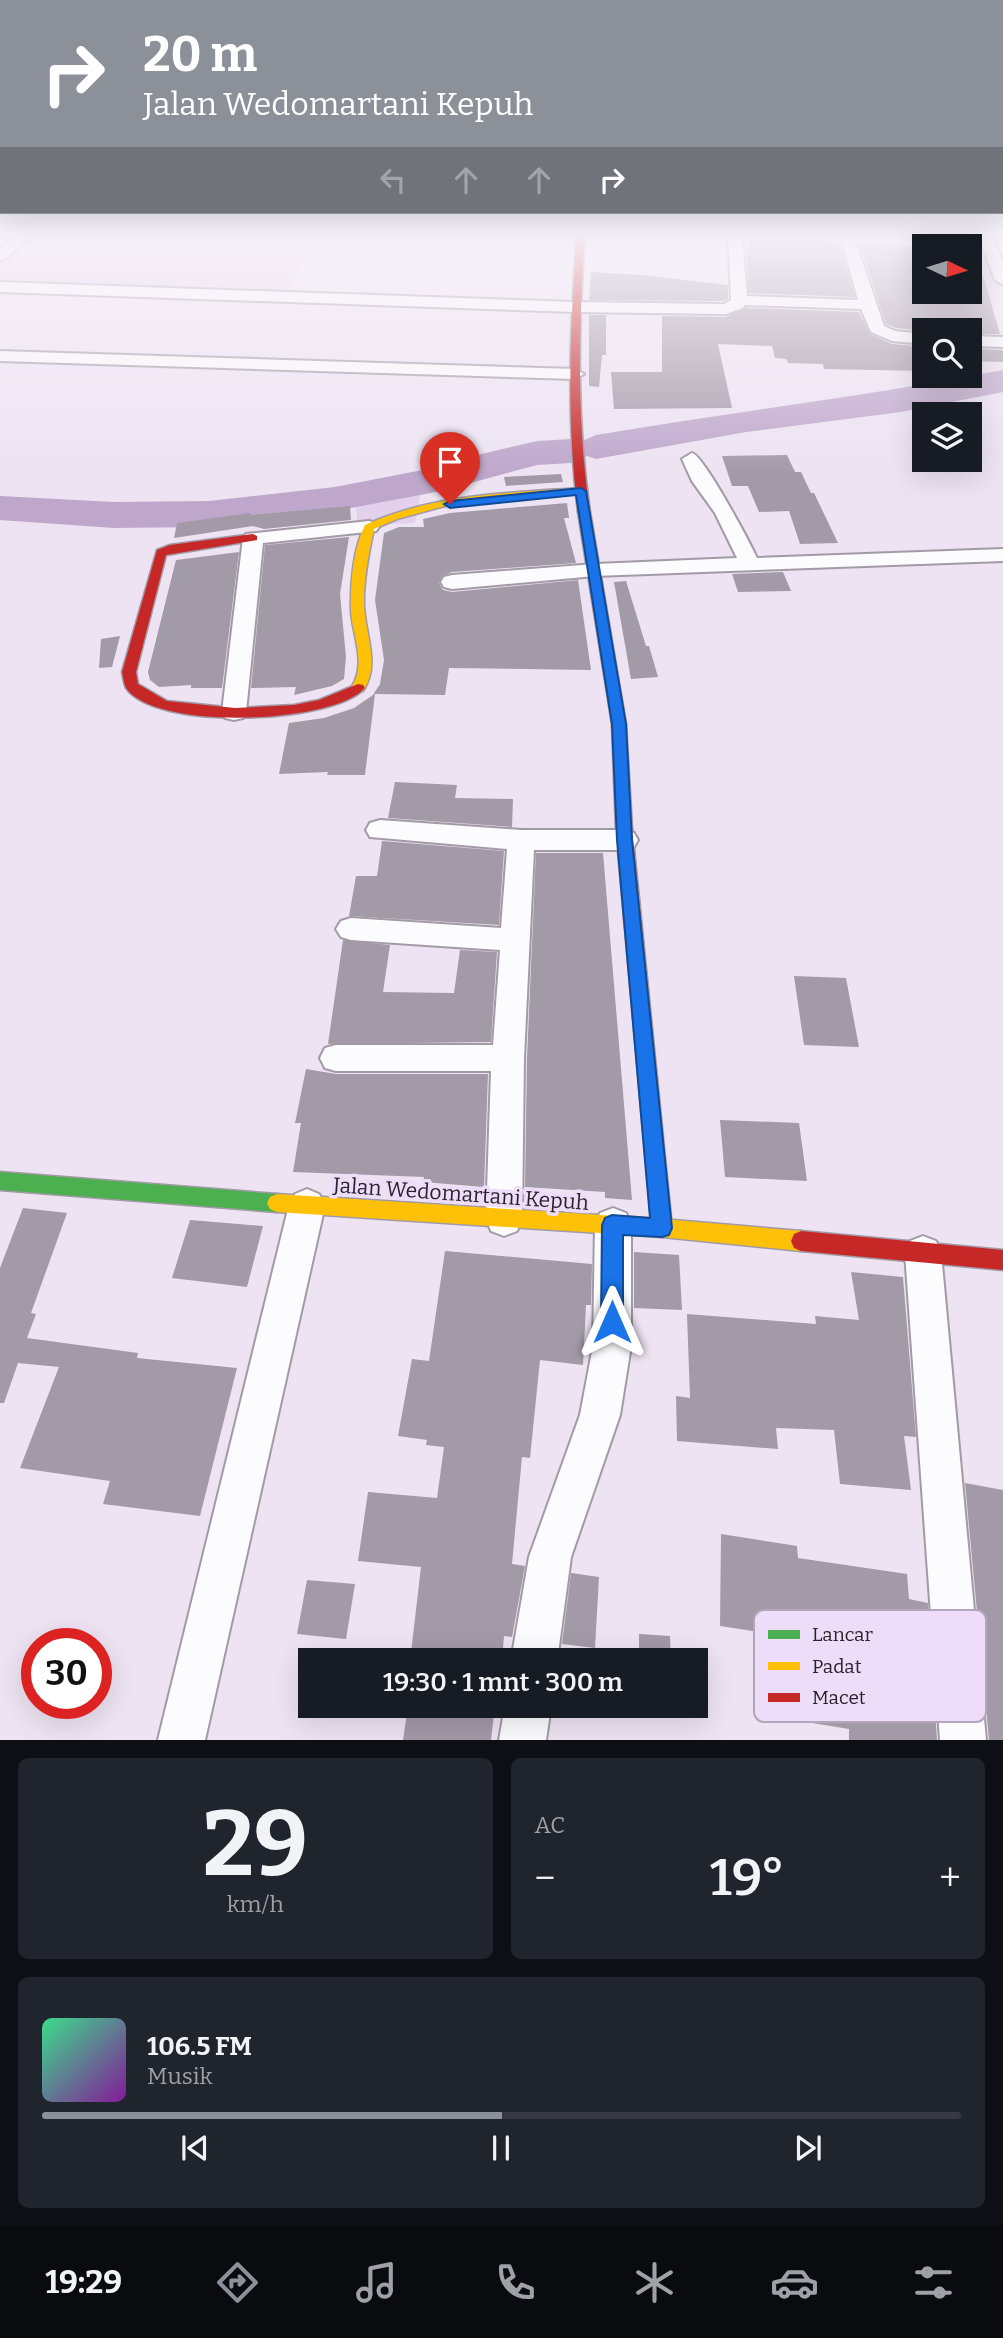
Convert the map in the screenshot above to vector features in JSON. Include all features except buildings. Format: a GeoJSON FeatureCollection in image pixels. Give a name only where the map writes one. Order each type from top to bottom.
{"type":"FeatureCollection","features":[{"type":"Feature","properties":{"kind":"street"},"geometry":{"type":"LineString","coordinates":[[575,312],[581,491],[619,724],[624,840],[662,1228]]}},
{"type":"Feature","properties":{"kind":"street"},"geometry":{"type":"LineString","coordinates":[[871,312],[881,333],[912,338]]}},
{"type":"Feature","properties":{"kind":"street"},"geometry":{"type":"LineString","coordinates":[[982,341],[1003,342]]}},
{"type":"Feature","properties":{"kind":"street"},"geometry":{"type":"LineString","coordinates":[[0,356],[575,374]]}},
{"type":"Feature","properties":{"kind":"street"},"geometry":{"type":"LineString","coordinates":[[692,459],[702,481],[725,513],[750,564]]}},
{"type":"Feature","properties":{"kind":"street"},"geometry":{"type":"LineString","coordinates":[[369,527],[363,550],[357,605],[364,641],[362,683],[357,692],[344,700],[321,706],[234,712],[166,706],[132,686],[129,672],[161,553],[170,549],[369,527],[391,515],[415,510],[472,501],[581,491]]}},
{"type":"Feature","properties":{"kind":"street"},"geometry":{"type":"LineString","coordinates":[[234,712],[253,538]]}},
{"type":"Feature","properties":{"kind":"street"},"geometry":{"type":"LineString","coordinates":[[452,582],[595,570],[1003,555]]}},
{"type":"Feature","properties":{"kind":"street"},"geometry":{"type":"LineString","coordinates":[[380,830],[521,840],[624,840]]}},
{"type":"Feature","properties":{"kind":"street"},"geometry":{"type":"LineString","coordinates":[[504,1219],[508,1058],[521,840]]}},
{"type":"Feature","properties":{"kind":"street"},"geometry":{"type":"LineString","coordinates":[[351,929],[516,940]]}},
{"type":"Feature","properties":{"kind":"street"},"geometry":{"type":"LineString","coordinates":[[335,1058],[508,1058]]}},
{"type":"Feature","properties":{"kind":"street","name":"Jalan Wedomartani Kepuh"},"geometry":{"type":"LineString","coordinates":[[0,1181],[504,1219],[662,1228],[1003,1260]]}},
{"type":"Feature","properties":{"kind":"street"},"geometry":{"type":"LineString","coordinates":[[181,1740],[307,1205]]}},
{"type":"Feature","properties":{"kind":"street"},"geometry":{"type":"LineString","coordinates":[[536,1648],[550,1557],[600,1415],[612,1346],[612,1225]]}},
{"type":"Feature","properties":{"kind":"street"},"geometry":{"type":"LineString","coordinates":[[923,1252],[952,1610]]}},
{"type":"Feature","properties":{"kind":"street"},"geometry":{"type":"LineString","coordinates":[[522,1740],[525,1718]]}},
{"type":"Feature","properties":{"kind":"street"},"geometry":{"type":"LineString","coordinates":[[962,1722],[963,1740]]}},
{"type":"Feature","properties":{"kind":"shaded area"},"geometry":{"type":"Polygon","coordinates":[[[421,490],[415,523],[358,525],[355,501],[421,490]]]}},
{"type":"Feature","properties":{"kind":"waterway"},"geometry":{"type":"LineString","coordinates":[[596,447],[746,421],[901,401],[1003,381]]}},
{"type":"Feature","properties":{"kind":"waterway"},"geometry":{"type":"LineString","coordinates":[[0,508],[114,515],[209,514],[335,499],[441,479],[487,464],[537,453],[571,451]]}},
{"type":"Feature","properties":{"kind":"traffic: fast"},"geometry":{"type":"LineString","coordinates":[[0,1181],[277,1203]]}},
{"type":"Feature","properties":{"kind":"traffic: slow"},"geometry":{"type":"LineString","coordinates":[[358,688],[366,666],[359,625],[358,588],[369,527],[393,516],[445,503],[500,496],[581,491]]}},
{"type":"Feature","properties":{"kind":"traffic: slow"},"geometry":{"type":"LineString","coordinates":[[584,512],[619,724],[624,829]]}},
{"type":"Feature","properties":{"kind":"traffic: slow"},"geometry":{"type":"LineString","coordinates":[[277,1203],[662,1228],[801,1241]]}},
{"type":"Feature","properties":{"kind":"traffic: jam"},"geometry":{"type":"LineString","coordinates":[[576,312],[576,442],[584,512]]}},
{"type":"Feature","properties":{"kind":"traffic: jam"},"geometry":{"type":"LineString","coordinates":[[253,538],[170,549],[161,553],[129,672],[132,686],[152,700],[165,705],[183,709],[235,712],[265,712],[321,704],[343,698],[358,688]]}},
{"type":"Feature","properties":{"kind":"traffic: jam"},"geometry":{"type":"LineString","coordinates":[[624,829],[662,1228]]}},
{"type":"Feature","properties":{"kind":"traffic: jam"},"geometry":{"type":"LineString","coordinates":[[801,1241],[1003,1260]]}},
{"type":"Feature","properties":{"kind":"route"},"geometry":{"type":"LineString","coordinates":[[450,504],[581,491],[619,724],[624,840],[662,1228],[612,1225],[612,1322]]}}]}
